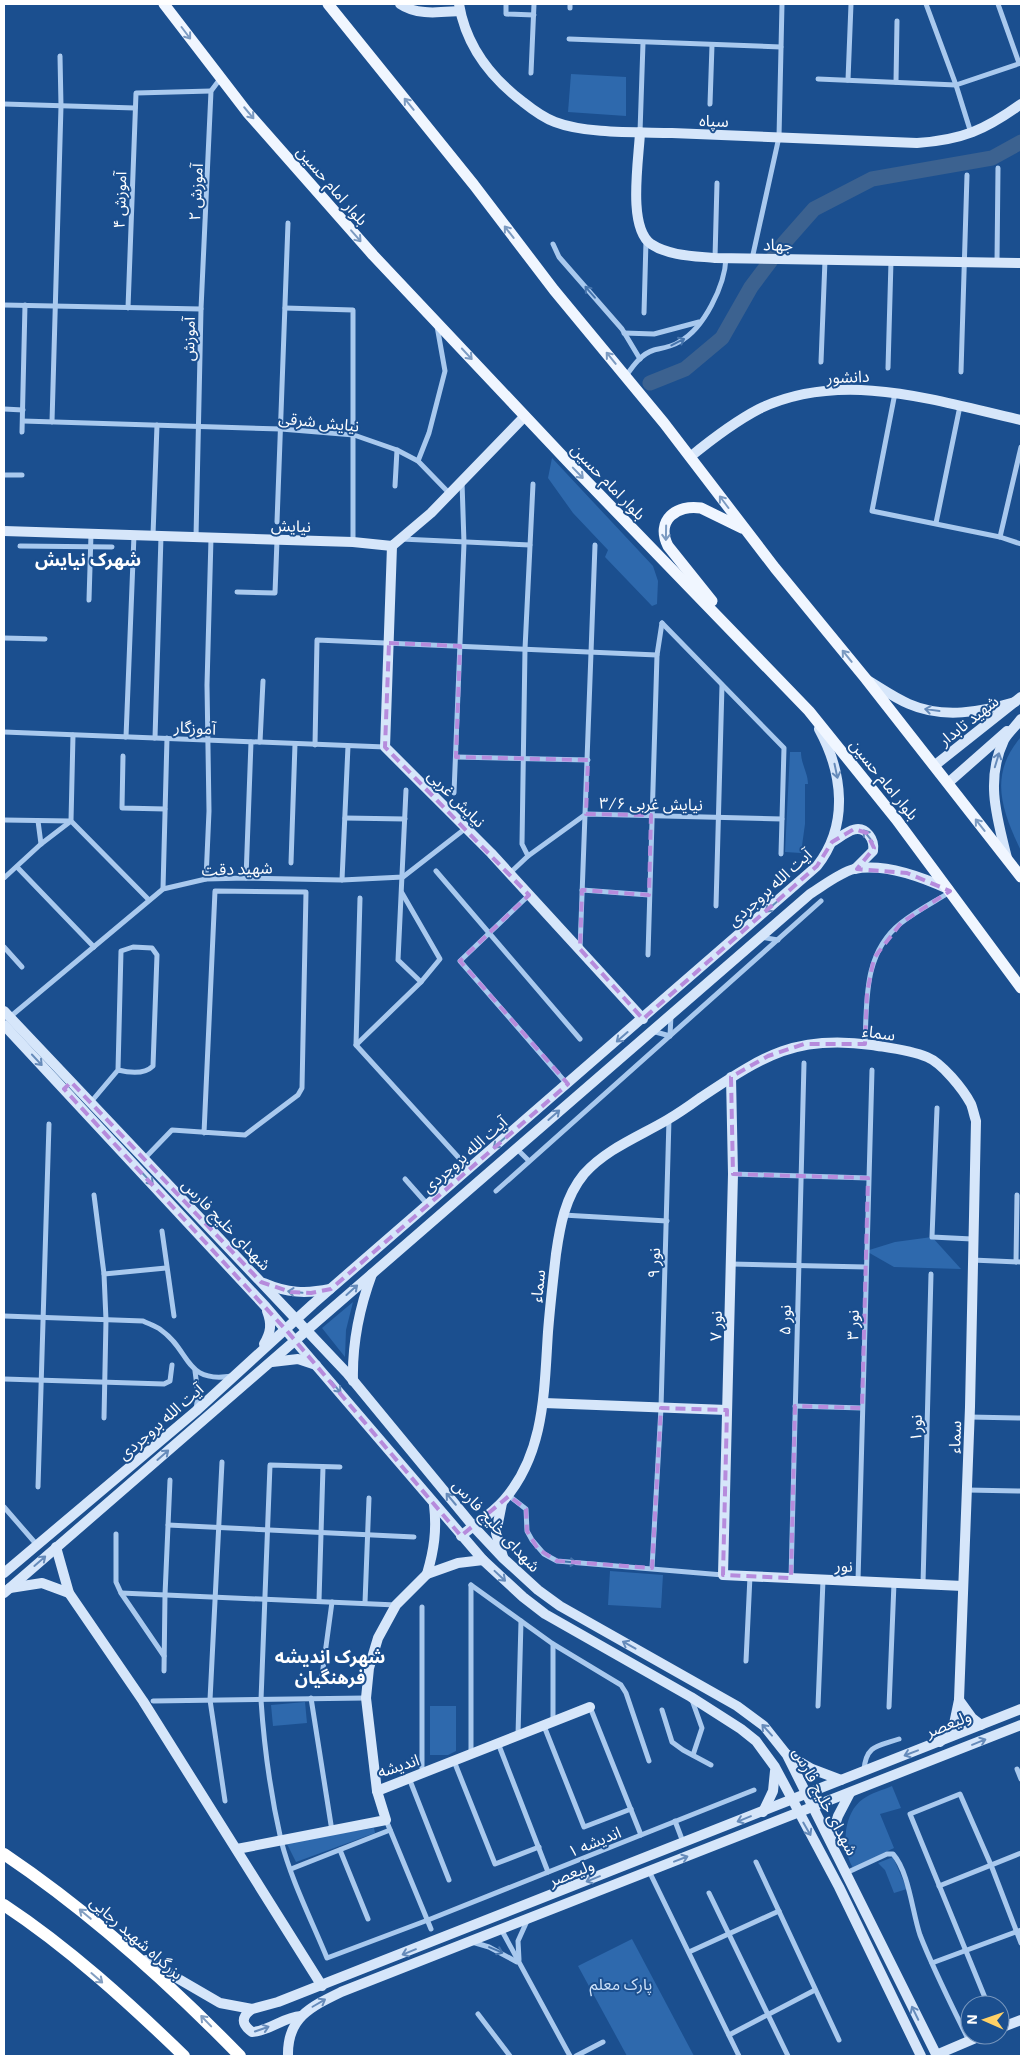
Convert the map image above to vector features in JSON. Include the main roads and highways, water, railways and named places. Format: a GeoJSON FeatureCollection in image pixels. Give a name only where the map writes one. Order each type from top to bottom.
{"type":"FeatureCollection","features":[{"type":"Feature","properties":{"kind":"highway","name":"بزرگراه شهید رجایی"},"geometry":{"type":"LineString","coordinates":[[4,1854],[68,1900],[135,1954],[201,2016],[240,2056]]}},
{"type":"Feature","properties":{"kind":"highway"},"geometry":{"type":"LineString","coordinates":[[4,1905],[69,1953],[184,2056]]}},
{"type":"Feature","properties":{"kind":"main road","name":"بلوار امام حسین"},"geometry":{"type":"LineString","coordinates":[[164,4],[247,112],[369,251],[524,416],[809,711],[896,819],[1021,988]]}},
{"type":"Feature","properties":{"kind":"main road"},"geometry":{"type":"LineString","coordinates":[[328,4],[474,185],[554,290],[626,376],[1021,877]]}},
{"type":"Feature","properties":{"kind":"main road"},"geometry":{"type":"LineString","coordinates":[[400,4],[416,10],[432,12],[460,7]]}},
{"type":"Feature","properties":{"kind":"main road","name":"سپاه"},"geometry":{"type":"LineString","coordinates":[[460,7],[469,38],[486,68],[506,88],[534,110],[554,122],[570,127],[640,132],[917,143],[938,142],[971,134],[996,121],[1021,104]]}},
{"type":"Feature","properties":{"kind":"main road","name":"جهاد"},"geometry":{"type":"LineString","coordinates":[[640,132],[638,220],[646,238],[656,246],[679,254],[715,258],[1021,263]]}},
{"type":"Feature","properties":{"kind":"main road","name":"دانشور"},"geometry":{"type":"LineString","coordinates":[[690,457],[733,424],[761,408],[832,391],[853,389],[896,393],[1021,420]]}},
{"type":"Feature","properties":{"kind":"main road"},"geometry":{"type":"LineString","coordinates":[[392,546],[449,494],[524,416]]}},
{"type":"Feature","properties":{"kind":"main road"},"geometry":{"type":"LineString","coordinates":[[746,530],[701,508],[689,507],[679,509],[672,514],[666,524],[664,536],[668,546],[750,650]]}},
{"type":"Feature","properties":{"kind":"main road","name":"نیایش"},"geometry":{"type":"LineString","coordinates":[[4,531],[278,539],[353,542],[392,546]]}},
{"type":"Feature","properties":{"kind":"main road","name":"نیایش غربی"},"geometry":{"type":"LineString","coordinates":[[392,546],[385,747],[510,873],[643,1019]]}},
{"type":"Feature","properties":{"kind":"main road"},"geometry":{"type":"LineString","coordinates":[[866,679],[910,704],[938,712],[977,712],[1018,700]]}},
{"type":"Feature","properties":{"kind":"main road","name":"شهید تابدار"},"geometry":{"type":"LineString","coordinates":[[934,766],[1018,700]]}},
{"type":"Feature","properties":{"kind":"main road","name":"آیت الله بروجردی"},"geometry":{"type":"LineString","coordinates":[[4,1572],[196,1411],[296,1319],[817,866],[832,842],[839,804],[837,775],[831,752],[809,711]]}},
{"type":"Feature","properties":{"kind":"main road"},"geometry":{"type":"LineString","coordinates":[[1007,859],[995,810],[992,787],[995,763],[1005,738],[1021,718]]}},
{"type":"Feature","properties":{"kind":"main road","name":"شهید تابدار"},"geometry":{"type":"LineString","coordinates":[[948,784],[1021,718]]}},
{"type":"Feature","properties":{"kind":"main road"},"geometry":{"type":"LineString","coordinates":[[957,748],[957,755],[964,763],[970,763]]}},
{"type":"Feature","properties":{"kind":"main road"},"geometry":{"type":"LineString","coordinates":[[832,842],[854,829],[862,829],[870,836],[874,844],[873,851],[855,869]]}},
{"type":"Feature","properties":{"kind":"main road","name":"آیت الله بروجردی"},"geometry":{"type":"LineString","coordinates":[[6,1590],[810,894],[855,869],[888,869],[907,873],[949,890]]}},
{"type":"Feature","properties":{"kind":"main road","name":"شهدای خلیج فارس"},"geometry":{"type":"LineString","coordinates":[[6,1018],[296,1340],[483,1560],[523,1597],[546,1614],[691,1697],[741,1729],[756,1742],[775,1767],[798,1814],[839,1888],[921,2056]]}},
{"type":"Feature","properties":{"kind":"main road","name":"سماء"},"geometry":{"type":"LineString","coordinates":[[461,1536],[506,1498],[532,1452],[544,1403],[552,1283],[562,1215],[575,1187],[595,1164],[768,1056],[804,1044],[834,1042],[865,1044],[916,1054],[937,1062],[971,1104],[976,1121],[969,1417],[959,1700],[954,1724],[940,1742]]}},
{"type":"Feature","properties":{"kind":"main road","name":"نور ۷"},"geometry":{"type":"LineString","coordinates":[[724,1575],[733,1174],[732,1077]]}},
{"type":"Feature","properties":{"kind":"main road","name":"شهدای خلیج فارس"},"geometry":{"type":"LineString","coordinates":[[67,1086],[90,1103],[296,1319],[353,1381],[473,1526],[503,1558],[538,1590],[560,1606],[752,1716],[764,1726],[787,1755],[807,1793],[937,2055]]}},
{"type":"Feature","properties":{"kind":"main road"},"geometry":{"type":"LineString","coordinates":[[353,1381],[355,1342],[360,1312],[372,1272]]}},
{"type":"Feature","properties":{"kind":"main road"},"geometry":{"type":"LineString","coordinates":[[261,1282],[291,1292],[311,1293],[331,1289]]}},
{"type":"Feature","properties":{"kind":"main road"},"geometry":{"type":"LineString","coordinates":[[317,1301],[320,1309],[327,1313]]}},
{"type":"Feature","properties":{"kind":"main road"},"geometry":{"type":"LineString","coordinates":[[259,1353],[270,1334],[271,1326],[266,1307]]}},
{"type":"Feature","properties":{"kind":"main road"},"geometry":{"type":"LineString","coordinates":[[271,1362],[290,1358],[318,1365]]}},
{"type":"Feature","properties":{"kind":"main road"},"geometry":{"type":"LineString","coordinates":[[544,1403],[728,1410]]}},
{"type":"Feature","properties":{"kind":"main road"},"geometry":{"type":"LineString","coordinates":[[503,1558],[496,1533],[506,1498]]}},
{"type":"Feature","properties":{"kind":"main road","name":"اندیشه"},"geometry":{"type":"LineString","coordinates":[[427,1574],[434,1549],[436,1527],[434,1504]]}},
{"type":"Feature","properties":{"kind":"main road"},"geometry":{"type":"LineString","coordinates":[[56,1547],[70,1593],[143,1702],[322,1986]]}},
{"type":"Feature","properties":{"kind":"main road","name":"اندیشه"},"geometry":{"type":"LineString","coordinates":[[483,1560],[458,1563],[427,1574],[396,1605],[383,1626],[372,1656],[366,1698],[378,1791],[590,1707]]}},
{"type":"Feature","properties":{"kind":"main road","name":"نور"},"geometry":{"type":"LineString","coordinates":[[724,1575],[963,1586]]}},
{"type":"Feature","properties":{"kind":"main road"},"geometry":{"type":"LineString","coordinates":[[6,1590],[42,1584],[70,1593]]}},
{"type":"Feature","properties":{"kind":"main road"},"geometry":{"type":"LineString","coordinates":[[959,1700],[972,1718],[982,1725]]}},
{"type":"Feature","properties":{"kind":"main road","name":"ولیعصر"},"geometry":{"type":"LineString","coordinates":[[135,1954],[220,2003],[252,2009],[278,2002],[427,1945],[1021,1709]]}},
{"type":"Feature","properties":{"kind":"main road","name":"ولیعصر"},"geometry":{"type":"LineString","coordinates":[[288,2056],[288,2043],[292,2027],[301,2016],[316,2004],[341,1992],[1021,1726]]}},
{"type":"Feature","properties":{"kind":"main road"},"geometry":{"type":"LineString","coordinates":[[787,1755],[841,1780]]}},
{"type":"Feature","properties":{"kind":"main road"},"geometry":{"type":"LineString","coordinates":[[763,1812],[774,1791],[775,1767]]}},
{"type":"Feature","properties":{"kind":"main road"},"geometry":{"type":"LineString","coordinates":[[236,1849],[332,1831],[388,1825],[378,1791]]}},
{"type":"Feature","properties":{"kind":"main road"},"geometry":{"type":"LineString","coordinates":[[830,1840],[838,1816],[850,1794]]}},
{"type":"Feature","properties":{"kind":"main road"},"geometry":{"type":"LineString","coordinates":[[495,1918],[500,1929]]}},
{"type":"Feature","properties":{"kind":"main road"},"geometry":{"type":"LineString","coordinates":[[252,2009],[245,2014],[243,2022],[246,2028],[252,2032],[261,2032],[290,2017],[301,2016]]}},
{"type":"Feature","properties":{"kind":"main road"},"geometry":{"type":"LineString","coordinates":[[937,2055],[960,2045]]}},
{"type":"Feature","properties":{"kind":"waterway"},"geometry":{"type":"LineString","coordinates":[[650,383],[685,369],[722,338],[751,287],[784,243],[814,209],[872,179],[992,158],[1021,142]]}},
{"type":"Feature","properties":{"kind":"district","name":"شهرک نیایش"},"geometry":{"type":"Point","coordinates":[88,559]}},
{"type":"Feature","properties":{"kind":"district","name":"شهرک اندیشه فرهنگیان"},"geometry":{"type":"Point","coordinates":[330,1666]}},
{"type":"Feature","properties":{"kind":"park label","name":"پارک معلم"},"geometry":{"type":"Point","coordinates":[621,1983]}}]}
